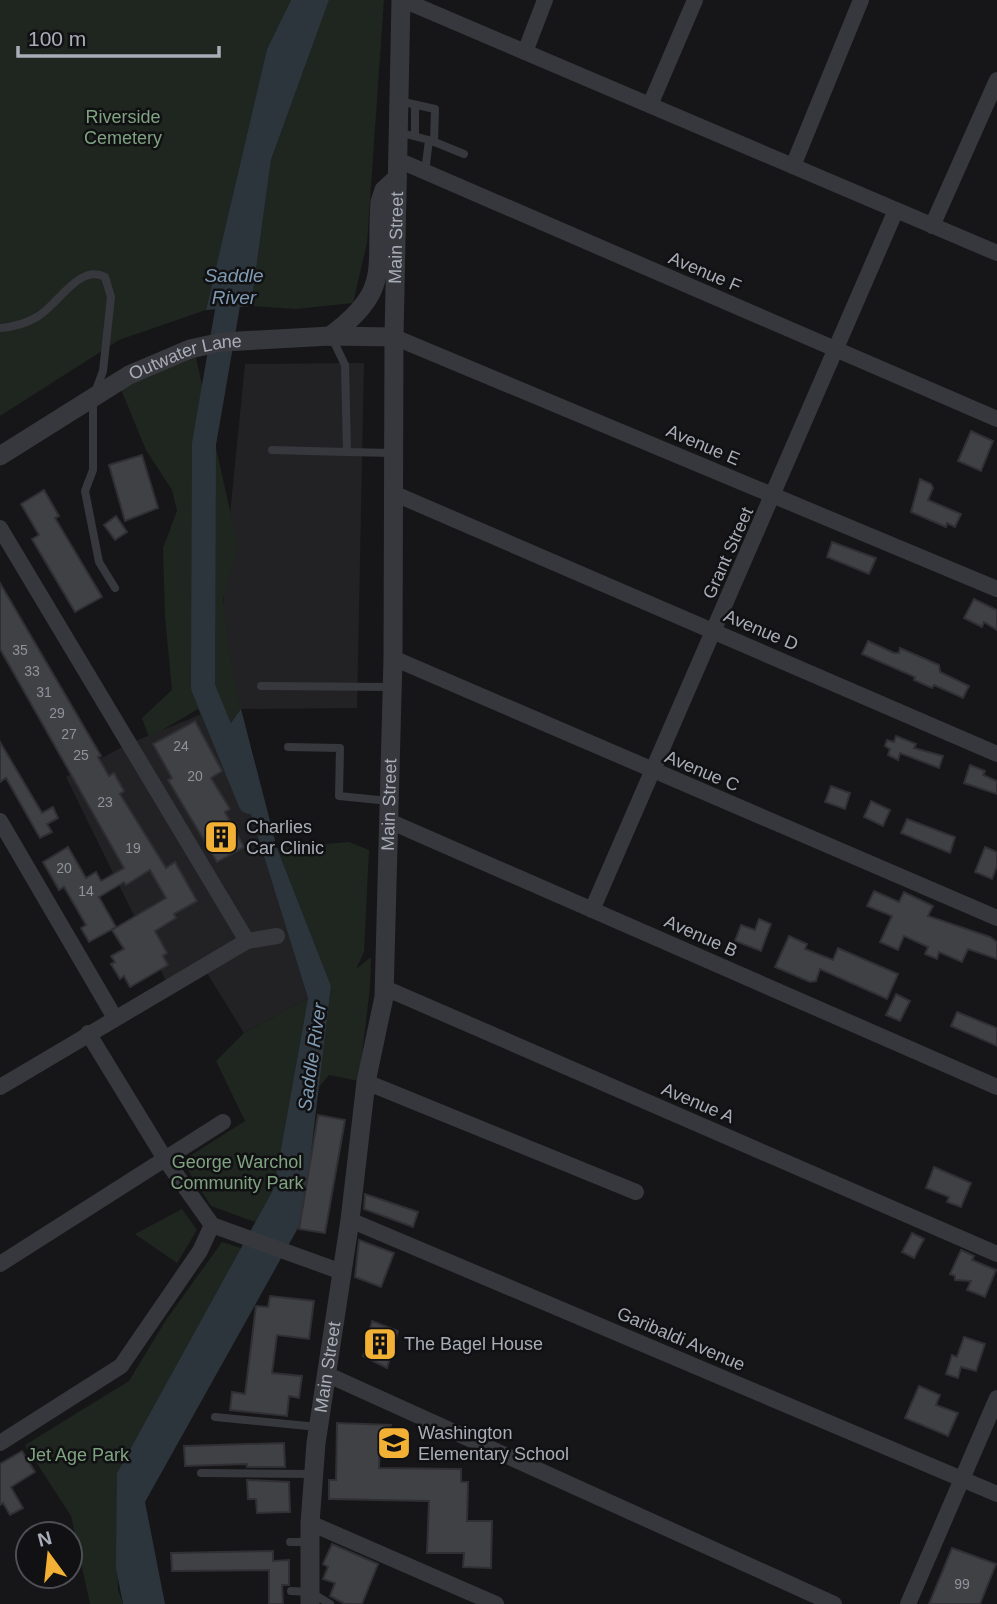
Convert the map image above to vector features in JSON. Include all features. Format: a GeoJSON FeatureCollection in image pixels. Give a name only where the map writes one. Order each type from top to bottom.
{"type":"FeatureCollection","features":[{"type":"Feature","properties":{"kind":"street"},"geometry":{"type":"LineString","coordinates":[[402,0],[997,253]]}},
{"type":"Feature","properties":{"kind":"street","name":"Main Street"},"geometry":{"type":"LineString","coordinates":[[304,1596],[318,1427],[350,1220],[366,1082],[385,988],[393,658],[397,169],[406,134],[407,103],[402,0]]}},
{"type":"Feature","properties":{"kind":"street"},"geometry":{"type":"LineString","coordinates":[[526,52],[545,0]]}},
{"type":"Feature","properties":{"kind":"street"},"geometry":{"type":"LineString","coordinates":[[650,105],[695,0]]}},
{"type":"Feature","properties":{"kind":"street"},"geometry":{"type":"LineString","coordinates":[[793,166],[861,0]]}},
{"type":"Feature","properties":{"kind":"street"},"geometry":{"type":"LineString","coordinates":[[932,226],[997,80]]}},
{"type":"Feature","properties":{"kind":"street"},"geometry":{"type":"LineString","coordinates":[[330,336],[370,300],[377,282],[380,202],[397,169]]}},
{"type":"Feature","properties":{"kind":"street","name":"Avenue F"},"geometry":{"type":"LineString","coordinates":[[397,169],[425,172],[997,419]]}},
{"type":"Feature","properties":{"kind":"street","name":"Grant Street"},"geometry":{"type":"LineString","coordinates":[[592,910],[896,210]]}},
{"type":"Feature","properties":{"kind":"street","name":"Outwater Lane"},"geometry":{"type":"LineString","coordinates":[[0,456],[130,375],[190,349],[222,342],[330,336],[394,337]]}},
{"type":"Feature","properties":{"kind":"street","name":"Avenue E"},"geometry":{"type":"LineString","coordinates":[[394,337],[997,589]]}},
{"type":"Feature","properties":{"kind":"street","name":"Avenue D"},"geometry":{"type":"LineString","coordinates":[[393,493],[997,754]]}},
{"type":"Feature","properties":{"kind":"street"},"geometry":{"type":"LineString","coordinates":[[0,528],[247,941]]}},
{"type":"Feature","properties":{"kind":"street","name":"Avenue C"},"geometry":{"type":"LineString","coordinates":[[393,658],[997,918]]}},
{"type":"Feature","properties":{"kind":"street","name":"Avenue B"},"geometry":{"type":"LineString","coordinates":[[389,811],[592,910],[997,1087]]}},
{"type":"Feature","properties":{"kind":"street"},"geometry":{"type":"LineString","coordinates":[[0,821],[115,1018]]}},
{"type":"Feature","properties":{"kind":"street"},"geometry":{"type":"LineString","coordinates":[[0,1087],[247,941],[277,936]]}},
{"type":"Feature","properties":{"kind":"street","name":"Avenue A"},"geometry":{"type":"LineString","coordinates":[[385,988],[997,1254]]}},
{"type":"Feature","properties":{"kind":"street"},"geometry":{"type":"LineString","coordinates":[[88,1033],[164,1159],[212,1225],[342,1272]]}},
{"type":"Feature","properties":{"kind":"street"},"geometry":{"type":"LineString","coordinates":[[366,1082],[636,1192]]}},
{"type":"Feature","properties":{"kind":"street"},"geometry":{"type":"LineString","coordinates":[[0,1264],[223,1122]]}},
{"type":"Feature","properties":{"kind":"street","name":"Garibaldi Avenue"},"geometry":{"type":"LineString","coordinates":[[350,1220],[997,1494]]}},
{"type":"Feature","properties":{"kind":"street"},"geometry":{"type":"LineString","coordinates":[[0,1443],[121,1366],[200,1251],[212,1225]]}},
{"type":"Feature","properties":{"kind":"street"},"geometry":{"type":"LineString","coordinates":[[326,1374],[834,1604]]}},
{"type":"Feature","properties":{"kind":"street"},"geometry":{"type":"LineString","coordinates":[[908,1604],[997,1398]]}},
{"type":"Feature","properties":{"kind":"street"},"geometry":{"type":"LineString","coordinates":[[310,1532],[427,1581],[496,1604]]}},
{"type":"Feature","properties":{"kind":"lane"},"geometry":{"type":"LineString","coordinates":[[407,103],[435,109],[425,172]]}},
{"type":"Feature","properties":{"kind":"lane"},"geometry":{"type":"LineString","coordinates":[[406,134],[464,154]]}},
{"type":"Feature","properties":{"kind":"lane"},"geometry":{"type":"LineString","coordinates":[[0,328],[38,317],[86,275],[98,274],[105,277],[111,297],[103,371],[93,398],[93,470],[85,491],[99,562],[115,588]]}},
{"type":"Feature","properties":{"kind":"lane"},"geometry":{"type":"LineString","coordinates":[[330,336],[345,365],[347,452]]}},
{"type":"Feature","properties":{"kind":"lane"},"geometry":{"type":"LineString","coordinates":[[272,450],[393,453]]}},
{"type":"Feature","properties":{"kind":"lane"},"geometry":{"type":"LineString","coordinates":[[261,686],[392,687]]}},
{"type":"Feature","properties":{"kind":"lane"},"geometry":{"type":"LineString","coordinates":[[288,747],[340,748],[339,796],[389,811]]}},
{"type":"Feature","properties":{"kind":"lane"},"geometry":{"type":"LineString","coordinates":[[215,1417],[318,1427]]}},
{"type":"Feature","properties":{"kind":"lane"},"geometry":{"type":"LineString","coordinates":[[201,1474],[313,1474]]}},
{"type":"Feature","properties":{"kind":"lane"},"geometry":{"type":"LineString","coordinates":[[290,1542],[310,1532]]}},
{"type":"Feature","properties":{"kind":"lane"},"geometry":{"type":"LineString","coordinates":[[304,1596],[330,1604]]}},
{"type":"Feature","properties":{"kind":"shaded area"},"geometry":{"type":"Polygon","coordinates":[[[364,363],[357,708],[241,709],[225,731],[308,998],[244,1033],[202,965],[168,985],[66,777],[128,744],[219,707],[225,565],[245,364],[364,363]]]}},
{"type":"Feature","properties":{"kind":"green space","name":"Riverside Cemetery"},"geometry":{"type":"Polygon","coordinates":[[[0,0],[291,0],[267,49],[206,310],[119,340],[0,416],[0,0]]]}},
{"type":"Feature","properties":{"kind":"green space"},"geometry":{"type":"Polygon","coordinates":[[[329,0],[384,0],[367,243],[353,303],[296,309],[251,306],[271,160],[329,0]]]}},
{"type":"Feature","properties":{"kind":"green space"},"geometry":{"type":"Polygon","coordinates":[[[195,353],[238,547],[223,599],[231,665],[241,709],[213,744],[198,709],[149,738],[142,718],[172,690],[165,617],[163,548],[177,511],[172,490],[146,450],[120,387],[195,353]]]}},
{"type":"Feature","properties":{"kind":"green space"},"geometry":{"type":"Polygon","coordinates":[[[349,842],[369,850],[364,952],[356,969],[371,957],[359,1081],[329,1075],[318,1088],[331,986],[277,848],[349,842]]]}},
{"type":"Feature","properties":{"kind":"green space","name":"George Warchol Community Park"},"geometry":{"type":"Polygon","coordinates":[[[308,998],[274,1188],[255,1222],[211,1206],[182,1161],[245,1121],[216,1061],[244,1033],[308,998]]]}},
{"type":"Feature","properties":{"kind":"green space"},"geometry":{"type":"Polygon","coordinates":[[[182,1209],[197,1230],[177,1263],[135,1234],[182,1209]]]}},
{"type":"Feature","properties":{"kind":"green space","name":"Jet Age Park"},"geometry":{"type":"Polygon","coordinates":[[[222,1242],[241,1248],[117,1473],[118,1590],[123,1604],[90,1604],[84,1576],[84,1520],[72,1520],[25,1445],[129,1381],[166,1320],[222,1242]]]}},
{"type":"Feature","properties":{"kind":"water","name":"Saddle River"},"geometry":{"type":"Polygon","coordinates":[[[291,0],[329,0],[271,160],[251,306],[206,310],[267,49],[291,0]]]}},
{"type":"Feature","properties":{"kind":"water","name":"Saddle River"},"geometry":{"type":"Polygon","coordinates":[[[241,709],[277,848],[331,986],[303,1219],[145,1502],[165,1604],[123,1604],[116,1568],[117,1473],[274,1188],[308,998],[225,731],[241,709]]]}},
{"type":"Feature","properties":{"kind":"building"},"geometry":{"type":"Polygon","coordinates":[[[971,431],[993,441],[981,471],[958,461],[971,431]]]}},
{"type":"Feature","properties":{"kind":"building"},"geometry":{"type":"Polygon","coordinates":[[[142,455],[158,508],[125,521],[109,465],[142,455]]]}},
{"type":"Feature","properties":{"kind":"building"},"geometry":{"type":"Polygon","coordinates":[[[920,479],[931,484],[933,488],[928,500],[961,514],[955,527],[947,523],[946,527],[911,512],[920,479]]]}},
{"type":"Feature","properties":{"kind":"building"},"geometry":{"type":"Polygon","coordinates":[[[44,490],[59,516],[55,518],[102,597],[75,612],[32,539],[39,535],[21,504],[44,490]]]}},
{"type":"Feature","properties":{"kind":"building"},"geometry":{"type":"Polygon","coordinates":[[[116,516],[127,532],[115,540],[104,525],[116,516]]]}},
{"type":"Feature","properties":{"kind":"building"},"geometry":{"type":"Polygon","coordinates":[[[832,542],[876,558],[869,574],[827,557],[832,542]]]}},
{"type":"Feature","properties":{"kind":"building"},"geometry":{"type":"Polygon","coordinates":[[[0,583],[101,756],[98,757],[109,776],[114,773],[124,791],[120,794],[133,815],[166,868],[175,862],[197,901],[174,914],[176,918],[155,931],[167,953],[163,956],[168,965],[130,987],[124,976],[120,979],[111,964],[115,962],[111,956],[124,949],[112,930],[166,898],[150,870],[126,885],[124,882],[99,897],[116,927],[89,942],[81,928],[86,925],[64,887],[59,890],[43,862],[68,847],[86,878],[96,872],[101,881],[124,868],[0,649],[0,583]]]}},
{"type":"Feature","properties":{"kind":"building"},"geometry":{"type":"Polygon","coordinates":[[[974,599],[997,610],[997,630],[984,622],[982,627],[964,618],[974,599]]]}},
{"type":"Feature","properties":{"kind":"building"},"geometry":{"type":"Polygon","coordinates":[[[868,641],[894,653],[899,653],[900,648],[939,665],[940,672],[969,686],[963,698],[934,685],[932,688],[914,680],[915,677],[862,654],[868,641]]]}},
{"type":"Feature","properties":{"kind":"building"},"geometry":{"type":"Polygon","coordinates":[[[195,721],[222,771],[211,778],[230,809],[225,812],[244,847],[217,862],[168,780],[172,778],[153,744],[195,721]]]}},
{"type":"Feature","properties":{"kind":"building"},"geometry":{"type":"Polygon","coordinates":[[[896,736],[916,744],[914,748],[943,756],[939,768],[900,753],[898,760],[888,755],[890,749],[885,746],[887,740],[894,742],[896,736]]]}},
{"type":"Feature","properties":{"kind":"building"},"geometry":{"type":"Polygon","coordinates":[[[0,742],[42,813],[53,807],[58,818],[47,824],[52,832],[40,838],[6,778],[0,782],[0,742]]]}},
{"type":"Feature","properties":{"kind":"building"},"geometry":{"type":"Polygon","coordinates":[[[970,765],[985,771],[983,775],[997,781],[997,794],[964,783],[970,765]]]}},
{"type":"Feature","properties":{"kind":"building"},"geometry":{"type":"Polygon","coordinates":[[[831,786],[850,793],[845,809],[825,802],[831,786]]]}},
{"type":"Feature","properties":{"kind":"building"},"geometry":{"type":"Polygon","coordinates":[[[871,801],[890,810],[883,826],[864,817],[871,801]]]}},
{"type":"Feature","properties":{"kind":"building"},"geometry":{"type":"Polygon","coordinates":[[[907,819],[955,837],[950,853],[901,833],[907,819]]]}},
{"type":"Feature","properties":{"kind":"building"},"geometry":{"type":"Polygon","coordinates":[[[985,847],[997,852],[997,866],[992,879],[975,872],[985,847]]]}},
{"type":"Feature","properties":{"kind":"building"},"geometry":{"type":"Polygon","coordinates":[[[874,891],[899,902],[904,892],[933,906],[928,916],[990,937],[997,942],[997,959],[968,949],[962,962],[939,952],[937,959],[925,954],[928,947],[904,936],[898,950],[880,942],[892,916],[867,906],[874,891]]]}},
{"type":"Feature","properties":{"kind":"building"},"geometry":{"type":"Polygon","coordinates":[[[759,919],[771,924],[761,951],[735,941],[741,925],[755,930],[759,919]]]}},
{"type":"Feature","properties":{"kind":"building"},"geometry":{"type":"Polygon","coordinates":[[[789,936],[807,944],[805,949],[833,960],[838,948],[898,974],[887,999],[820,969],[816,981],[810,982],[775,967],[789,936]]]}},
{"type":"Feature","properties":{"kind":"building"},"geometry":{"type":"Polygon","coordinates":[[[896,994],[910,1001],[900,1021],[886,1015],[896,994]]]}},
{"type":"Feature","properties":{"kind":"building"},"geometry":{"type":"Polygon","coordinates":[[[957,1012],[997,1028],[997,1046],[951,1026],[957,1012]]]}},
{"type":"Feature","properties":{"kind":"building"},"geometry":{"type":"Polygon","coordinates":[[[318,1115],[345,1120],[325,1233],[299,1229],[318,1115]]]}},
{"type":"Feature","properties":{"kind":"building"},"geometry":{"type":"Polygon","coordinates":[[[934,1167],[971,1183],[961,1207],[947,1202],[949,1197],[926,1188],[934,1167]]]}},
{"type":"Feature","properties":{"kind":"building"},"geometry":{"type":"Polygon","coordinates":[[[365,1194],[418,1212],[413,1227],[364,1209],[365,1194]]]}},
{"type":"Feature","properties":{"kind":"building"},"geometry":{"type":"Polygon","coordinates":[[[912,1233],[924,1239],[914,1258],[902,1252],[912,1233]]]}},
{"type":"Feature","properties":{"kind":"building"},"geometry":{"type":"Polygon","coordinates":[[[359,1240],[394,1253],[381,1287],[355,1277],[359,1240]]]}},
{"type":"Feature","properties":{"kind":"building"},"geometry":{"type":"Polygon","coordinates":[[[961,1250],[974,1256],[972,1260],[996,1270],[985,1297],[967,1290],[971,1281],[955,1280],[955,1276],[950,1274],[961,1250]]]}},
{"type":"Feature","properties":{"kind":"building"},"geometry":{"type":"Polygon","coordinates":[[[270,1296],[314,1301],[309,1339],[277,1335],[272,1373],[302,1376],[299,1398],[289,1396],[287,1416],[230,1410],[232,1392],[245,1394],[256,1306],[268,1307],[270,1296]]]}},
{"type":"Feature","properties":{"kind":"building","name":"The Bagel House"},"geometry":{"type":"Polygon","coordinates":[[[372,1321],[398,1331],[387,1368],[363,1356],[372,1321]]]}},
{"type":"Feature","properties":{"kind":"building"},"geometry":{"type":"Polygon","coordinates":[[[964,1337],[985,1344],[976,1371],[961,1367],[958,1378],[946,1374],[952,1355],[957,1357],[964,1337]]]}},
{"type":"Feature","properties":{"kind":"building"},"geometry":{"type":"Polygon","coordinates":[[[919,1386],[940,1395],[936,1405],[958,1413],[948,1436],[905,1418],[919,1386]]]}},
{"type":"Feature","properties":{"kind":"building"},"geometry":{"type":"Polygon","coordinates":[[[337,1423],[391,1425],[390,1443],[380,1443],[379,1468],[461,1469],[461,1482],[468,1482],[467,1521],[492,1521],[491,1568],[463,1567],[464,1553],[427,1553],[429,1501],[329,1499],[329,1480],[336,1480],[337,1423]]]}},
{"type":"Feature","properties":{"kind":"building"},"geometry":{"type":"Polygon","coordinates":[[[284,1443],[285,1467],[247,1467],[247,1464],[185,1466],[184,1446],[284,1443]]]}},
{"type":"Feature","properties":{"kind":"building"},"geometry":{"type":"Polygon","coordinates":[[[22,1451],[35,1472],[11,1487],[23,1508],[10,1515],[3,1503],[0,1505],[0,1464],[22,1451]]]}},
{"type":"Feature","properties":{"kind":"building"},"geometry":{"type":"Polygon","coordinates":[[[247,1480],[289,1482],[290,1512],[257,1513],[256,1499],[248,1499],[247,1480]]]}},
{"type":"Feature","properties":{"kind":"building"},"geometry":{"type":"Polygon","coordinates":[[[332,1544],[378,1564],[362,1604],[345,1604],[330,1596],[335,1583],[323,1579],[328,1567],[323,1564],[332,1544]]]}},
{"type":"Feature","properties":{"kind":"building"},"geometry":{"type":"Polygon","coordinates":[[[952,1548],[996,1564],[980,1604],[929,1604],[952,1548]]]}},
{"type":"Feature","properties":{"kind":"building"},"geometry":{"type":"Polygon","coordinates":[[[273,1551],[273,1561],[289,1560],[289,1585],[282,1585],[283,1604],[269,1604],[269,1570],[172,1571],[171,1553],[273,1551]]]}},
{"type":"Feature","properties":{"kind":"waterway","name":"Saddle River"},"geometry":{"type":"LineString","coordinates":[[233,276],[204,444],[203,687],[250,802]]}},
{"type":"Feature","properties":{"kind":"place","name":"Charlies Car Clinic"},"geometry":{"type":"Point","coordinates":[221,837]}},
{"type":"Feature","properties":{"kind":"place","name":"The Bagel House"},"geometry":{"type":"Point","coordinates":[380,1344]}},
{"type":"Feature","properties":{"kind":"place","name":"Washington Elementary School"},"geometry":{"type":"Point","coordinates":[394,1443]}}]}
